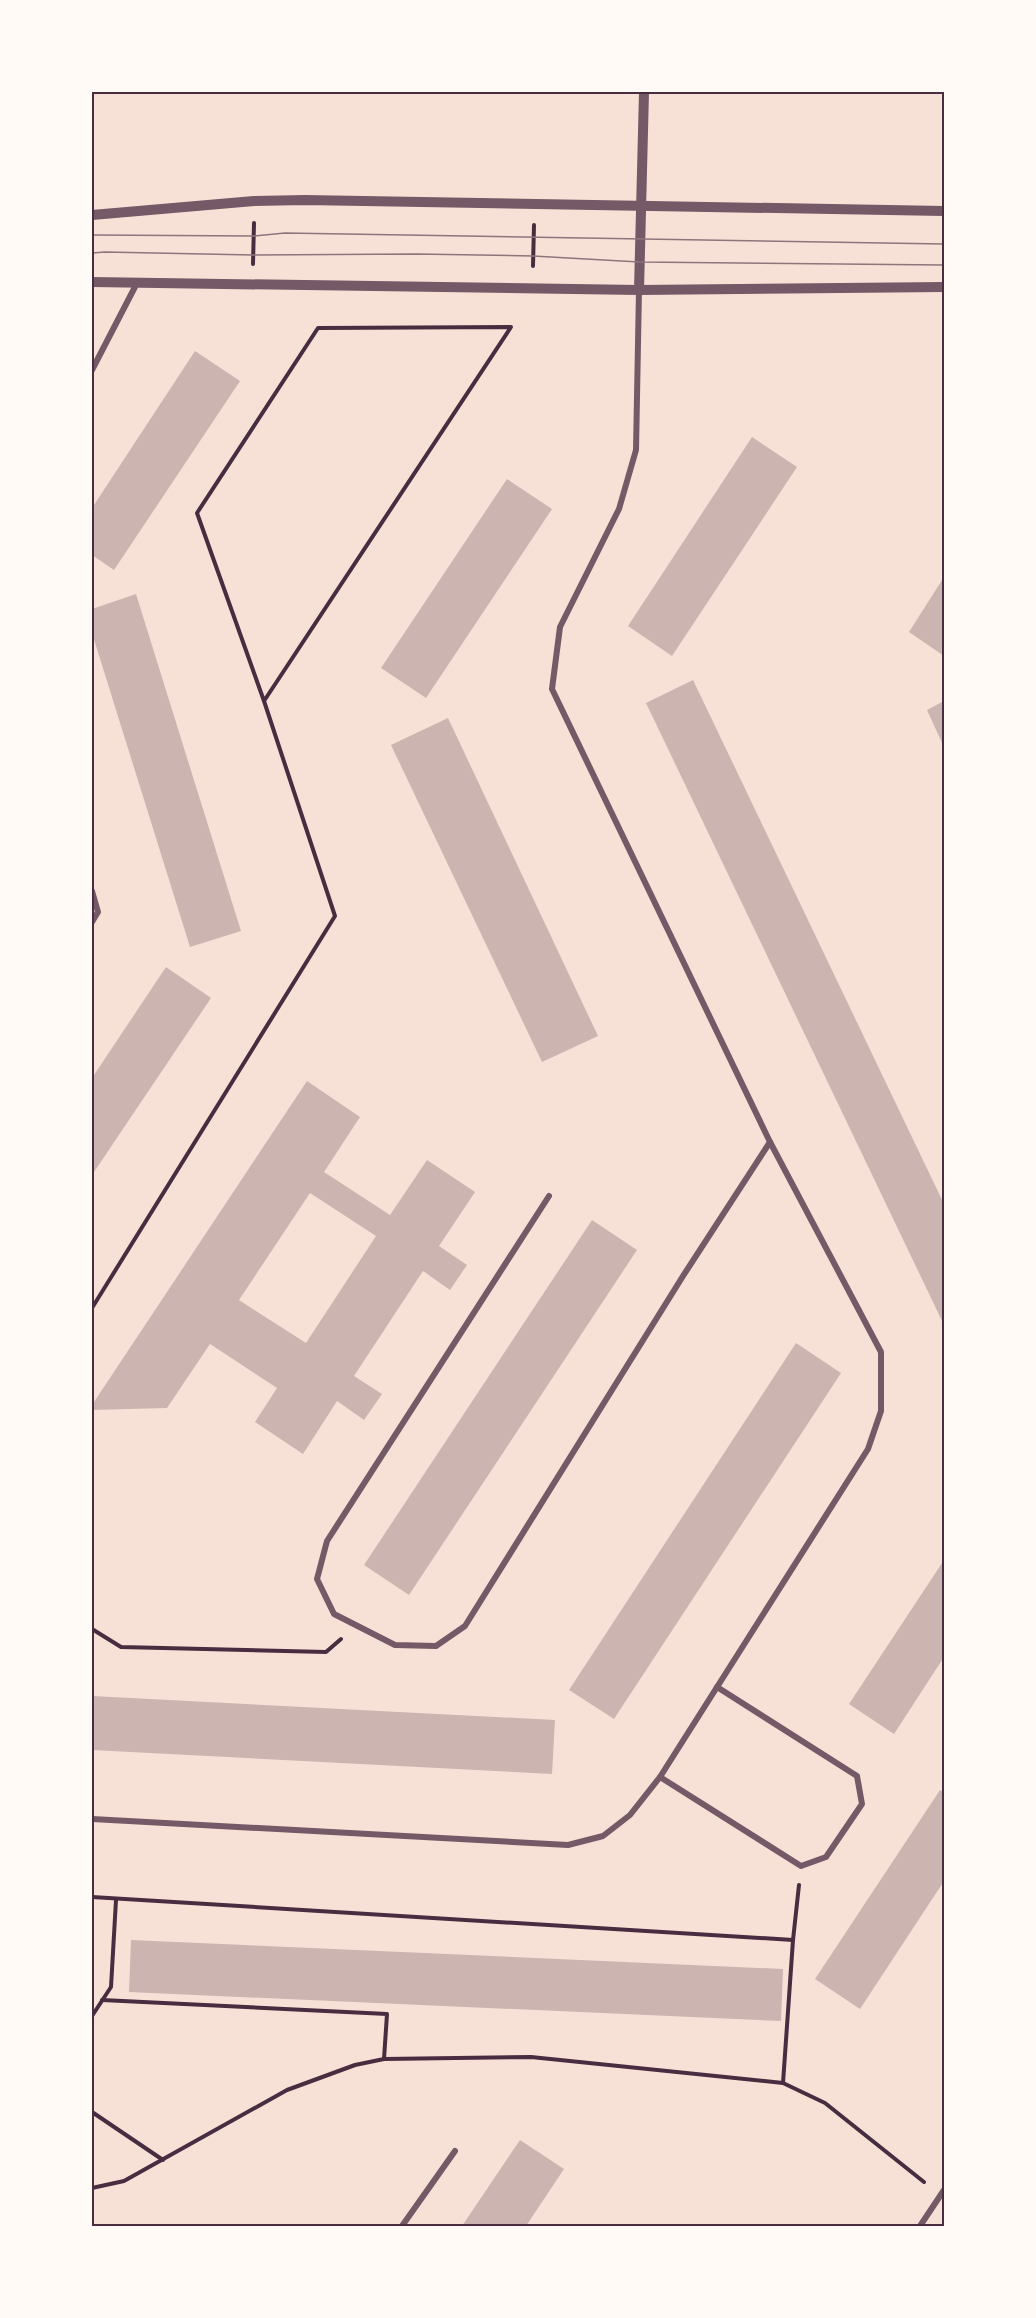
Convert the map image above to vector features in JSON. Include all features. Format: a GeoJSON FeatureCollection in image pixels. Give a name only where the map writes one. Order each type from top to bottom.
{"type":"FeatureCollection","features":[{"type":"Feature","properties":{"kind":"street"},"geometry":{"type":"LineString","coordinates":[[92,1819],[568,1845],[603,1836],[630,1815],[660,1777],[868,1449],[881,1411],[881,1352],[770,1142],[552,688],[560,627],[619,509],[636,450],[644,92]]}},
{"type":"Feature","properties":{"kind":"street"},"geometry":{"type":"LineString","coordinates":[[92,215],[254,201],[305,200],[945,211]]}},
{"type":"Feature","properties":{"kind":"street"},"geometry":{"type":"LineString","coordinates":[[92,282],[639,290],[945,287]]}},
{"type":"Feature","properties":{"kind":"street"},"geometry":{"type":"LineString","coordinates":[[92,370],[137,283]]}},
{"type":"Feature","properties":{"kind":"street"},"geometry":{"type":"LineString","coordinates":[[92,891],[98,912],[92,922]]}},
{"type":"Feature","properties":{"kind":"street"},"geometry":{"type":"LineString","coordinates":[[549,1196],[327,1541],[317,1580],[334,1614],[356,1628],[395,1645],[436,1646],[465,1626],[683,1276],[770,1142]]}},
{"type":"Feature","properties":{"kind":"street"},"geometry":{"type":"LineString","coordinates":[[660,1777],[801,1866],[826,1857],[862,1804],[857,1776],[717,1687]]}},
{"type":"Feature","properties":{"kind":"street"},"geometry":{"type":"LineString","coordinates":[[402,2226],[455,2151]]}},
{"type":"Feature","properties":{"kind":"street"},"geometry":{"type":"LineString","coordinates":[[920,2226],[943,2193]]}},
{"type":"Feature","properties":{"kind":"path"},"geometry":{"type":"LineString","coordinates":[[253,286],[254,201]]}},
{"type":"Feature","properties":{"kind":"path"},"geometry":{"type":"LineString","coordinates":[[532,288],[534,204]]}},
{"type":"Feature","properties":{"kind":"path"},"geometry":{"type":"LineString","coordinates":[[92,1308],[335,916],[264,701],[197,513],[318,328],[511,327],[264,701]]}},
{"type":"Feature","properties":{"kind":"path"},"geometry":{"type":"LineString","coordinates":[[92,1629],[122,1647],[326,1652],[356,1628]]}},
{"type":"Feature","properties":{"kind":"path"},"geometry":{"type":"LineString","coordinates":[[783,2083],[793,1940],[801,1866]]}},
{"type":"Feature","properties":{"kind":"path"},"geometry":{"type":"LineString","coordinates":[[92,1897],[793,1940]]}},
{"type":"Feature","properties":{"kind":"path"},"geometry":{"type":"LineString","coordinates":[[92,2016],[111,1987],[116,1900]]}},
{"type":"Feature","properties":{"kind":"path"},"geometry":{"type":"LineString","coordinates":[[102,2000],[387,2014],[384,2059]]}},
{"type":"Feature","properties":{"kind":"path"},"geometry":{"type":"LineString","coordinates":[[92,2188],[124,2181],[287,2090],[355,2065],[384,2059],[531,2057],[783,2083],[825,2103],[943,2193]]}},
{"type":"Feature","properties":{"kind":"path"},"geometry":{"type":"LineString","coordinates":[[92,2112],[164,2160]]}},
{"type":"Feature","properties":{"kind":"building"},"geometry":{"type":"Polygon","coordinates":[[[195,351],[240,381],[114,570],[92,555],[92,508],[195,351]]]}},
{"type":"Feature","properties":{"kind":"building"},"geometry":{"type":"Polygon","coordinates":[[[752,437],[797,467],[672,656],[628,626],[752,437]]]}},
{"type":"Feature","properties":{"kind":"building"},"geometry":{"type":"Polygon","coordinates":[[[507,479],[552,509],[426,698],[381,668],[507,479]]]}},
{"type":"Feature","properties":{"kind":"building"},"geometry":{"type":"Polygon","coordinates":[[[944,577],[944,656],[909,632],[944,577]]]}},
{"type":"Feature","properties":{"kind":"building"},"geometry":{"type":"Polygon","coordinates":[[[136,594],[241,931],[190,947],[92,633],[92,609],[136,594]]]}},
{"type":"Feature","properties":{"kind":"building"},"geometry":{"type":"Polygon","coordinates":[[[693,680],[944,1204],[944,1325],[646,703],[693,680]]]}},
{"type":"Feature","properties":{"kind":"building"},"geometry":{"type":"Polygon","coordinates":[[[944,701],[944,747],[927,710],[944,701]]]}},
{"type":"Feature","properties":{"kind":"building"},"geometry":{"type":"Polygon","coordinates":[[[448,718],[598,1036],[542,1062],[391,745],[448,718]]]}},
{"type":"Feature","properties":{"kind":"building"},"geometry":{"type":"Polygon","coordinates":[[[166,967],[211,998],[92,1175],[92,1078],[166,967]]]}},
{"type":"Feature","properties":{"kind":"building"},"geometry":{"type":"Polygon","coordinates":[[[307,1081],[360,1117],[324,1172],[390,1215],[427,1160],[475,1192],[439,1246],[467,1265],[450,1290],[423,1271],[354,1376],[382,1394],[364,1420],[337,1401],[303,1454],[255,1422],[277,1388],[210,1344],[167,1408],[92,1410],[92,1405],[307,1081]],[[310,1193],[239,1300],[306,1343],[376,1236],[310,1193]]]}},
{"type":"Feature","properties":{"kind":"building"},"geometry":{"type":"Polygon","coordinates":[[[592,1220],[637,1250],[409,1595],[364,1565],[592,1220]]]}},
{"type":"Feature","properties":{"kind":"building"},"geometry":{"type":"Polygon","coordinates":[[[796,1343],[841,1373],[614,1719],[569,1690],[796,1343]]]}},
{"type":"Feature","properties":{"kind":"building"},"geometry":{"type":"Polygon","coordinates":[[[944,1560],[944,1657],[894,1734],[849,1704],[944,1560]]]}},
{"type":"Feature","properties":{"kind":"building"},"geometry":{"type":"Polygon","coordinates":[[[92,1696],[555,1720],[552,1774],[92,1750],[92,1696]]]}},
{"type":"Feature","properties":{"kind":"building"},"geometry":{"type":"Polygon","coordinates":[[[940,1790],[944,1793],[944,1881],[860,2009],[815,1979],[940,1790]]]}},
{"type":"Feature","properties":{"kind":"building"},"geometry":{"type":"Polygon","coordinates":[[[131,1940],[783,1969],[781,2021],[129,1992],[131,1940]]]}},
{"type":"Feature","properties":{"kind":"building"},"geometry":{"type":"Polygon","coordinates":[[[520,2140],[564,2169],[526,2226],[462,2226],[520,2140]]]}},
{"type":"Feature","properties":{"kind":"tram line"},"geometry":{"type":"LineString","coordinates":[[92,235],[253,236],[285,233],[944,244]]}},
{"type":"Feature","properties":{"kind":"tram line"},"geometry":{"type":"LineString","coordinates":[[92,253],[416,254],[533,256],[639,262],[944,265]]}}]}
